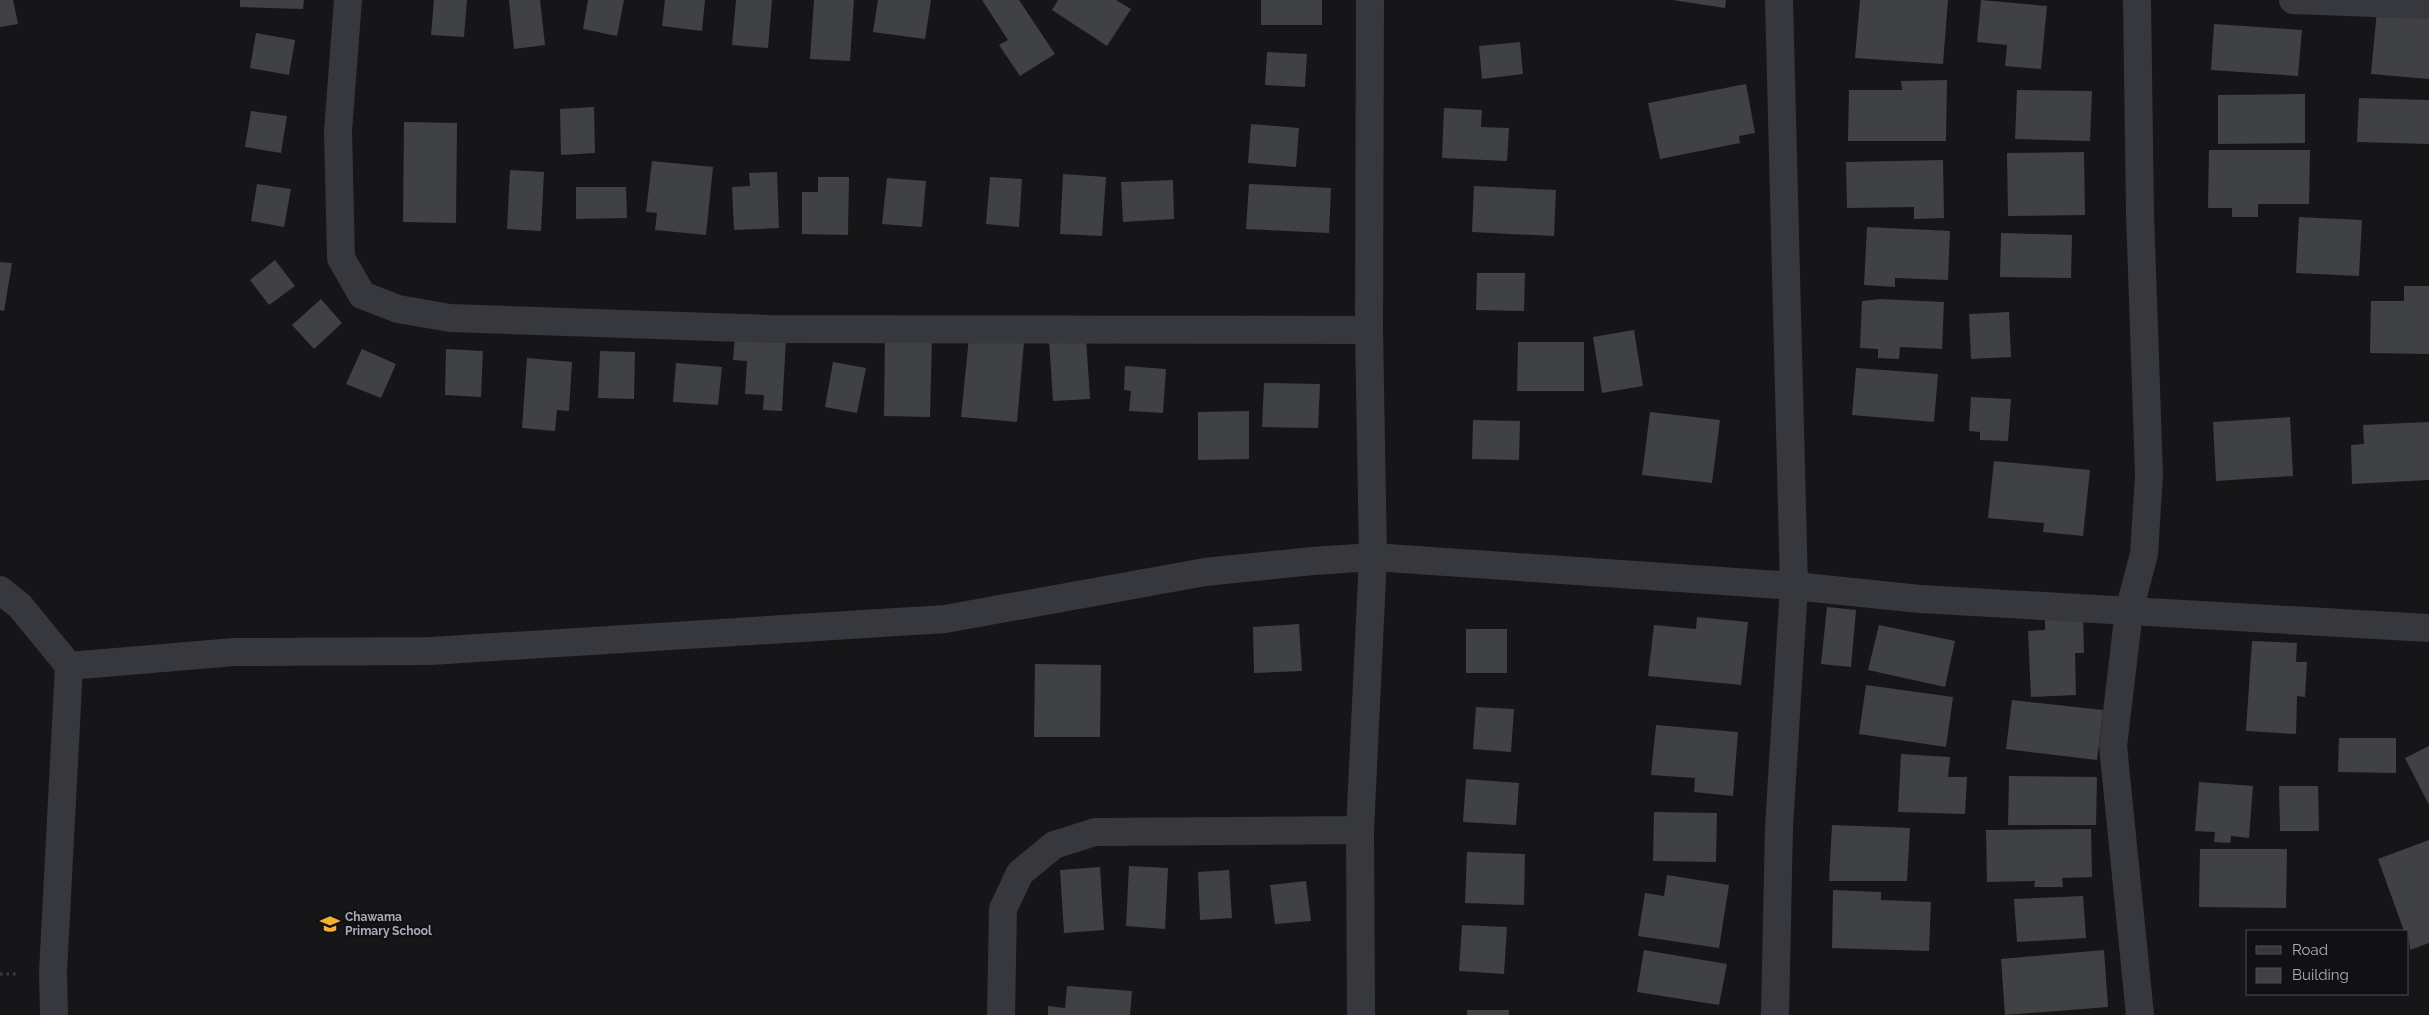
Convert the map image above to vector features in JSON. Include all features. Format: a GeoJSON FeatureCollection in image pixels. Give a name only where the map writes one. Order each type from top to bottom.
{"type":"FeatureCollection","features":[{"type":"Feature","properties":{"kind":"street"},"geometry":{"type":"LineString","coordinates":[[348,0],[338,131],[341,258],[362,295],[398,309],[450,318],[768,329],[1369,330]]}},
{"type":"Feature","properties":{"kind":"street"},"geometry":{"type":"LineString","coordinates":[[1361,1015],[1360,830],[1373,557],[1369,330],[1370,0]]}},
{"type":"Feature","properties":{"kind":"street"},"geometry":{"type":"LineString","coordinates":[[1775,1015],[1779,826],[1794,586],[1779,0]]}},
{"type":"Feature","properties":{"kind":"street"},"geometry":{"type":"LineString","coordinates":[[2137,0],[2140,213],[2149,474],[2144,554],[2129,611],[2113,746],[2140,1015]]}},
{"type":"Feature","properties":{"kind":"street"},"geometry":{"type":"LineString","coordinates":[[2293,0],[2429,5]]}},
{"type":"Feature","properties":{"kind":"street"},"geometry":{"type":"LineString","coordinates":[[69,666],[234,652],[430,651],[945,619],[1205,572],[1373,557],[1794,586],[1920,599],[2429,628]]}},
{"type":"Feature","properties":{"kind":"street"},"geometry":{"type":"LineString","coordinates":[[0,590],[20,606],[69,666],[53,973],[54,1015]]}},
{"type":"Feature","properties":{"kind":"street"},"geometry":{"type":"LineString","coordinates":[[1001,1015],[1003,909],[1020,873],[1054,845],[1094,832],[1360,830]]}},
{"type":"Feature","properties":{"kind":"building"},"geometry":{"type":"Polygon","coordinates":[[[0,0],[13,0],[18,24],[0,27],[0,0]]]}},
{"type":"Feature","properties":{"kind":"building"},"geometry":{"type":"Polygon","coordinates":[[[240,0],[304,0],[303,9],[240,7],[240,0]]]}},
{"type":"Feature","properties":{"kind":"building"},"geometry":{"type":"Polygon","coordinates":[[[434,0],[467,0],[464,37],[431,35],[434,0]]]}},
{"type":"Feature","properties":{"kind":"building"},"geometry":{"type":"Polygon","coordinates":[[[509,0],[540,0],[545,45],[514,49],[509,0]]]}},
{"type":"Feature","properties":{"kind":"building"},"geometry":{"type":"Polygon","coordinates":[[[588,0],[624,0],[617,36],[583,29],[588,0]]]}},
{"type":"Feature","properties":{"kind":"building"},"geometry":{"type":"Polygon","coordinates":[[[665,0],[705,0],[702,31],[662,26],[665,0]]]}},
{"type":"Feature","properties":{"kind":"building"},"geometry":{"type":"Polygon","coordinates":[[[736,0],[772,0],[768,48],[732,45],[736,0]]]}},
{"type":"Feature","properties":{"kind":"building"},"geometry":{"type":"Polygon","coordinates":[[[814,0],[854,0],[850,61],[810,59],[814,0]]]}},
{"type":"Feature","properties":{"kind":"building"},"geometry":{"type":"Polygon","coordinates":[[[878,0],[931,0],[925,39],[873,32],[878,0]]]}},
{"type":"Feature","properties":{"kind":"building"},"geometry":{"type":"Polygon","coordinates":[[[982,0],[1019,0],[1055,54],[1020,76],[999,45],[1008,40],[982,0]]]}},
{"type":"Feature","properties":{"kind":"building"},"geometry":{"type":"Polygon","coordinates":[[[1058,0],[1116,0],[1131,9],[1107,46],[1052,10],[1058,0]]]}},
{"type":"Feature","properties":{"kind":"building"},"geometry":{"type":"Polygon","coordinates":[[[1261,0],[1322,0],[1322,25],[1261,25],[1261,0]]]}},
{"type":"Feature","properties":{"kind":"building"},"geometry":{"type":"Polygon","coordinates":[[[1672,0],[1726,0],[1725,8],[1672,0]]]}},
{"type":"Feature","properties":{"kind":"building"},"geometry":{"type":"Polygon","coordinates":[[[1860,0],[1948,0],[1943,64],[1855,58],[1860,0]]]}},
{"type":"Feature","properties":{"kind":"building"},"geometry":{"type":"Polygon","coordinates":[[[1981,0],[2047,6],[2041,69],[2005,66],[2007,45],[1977,42],[1981,0]]]}},
{"type":"Feature","properties":{"kind":"building"},"geometry":{"type":"Polygon","coordinates":[[[2377,10],[2429,15],[2429,79],[2371,74],[2377,10]]]}},
{"type":"Feature","properties":{"kind":"building"},"geometry":{"type":"Polygon","coordinates":[[[2214,24],[2302,30],[2298,76],[2211,70],[2214,24]]]}},
{"type":"Feature","properties":{"kind":"building"},"geometry":{"type":"Polygon","coordinates":[[[256,33],[295,40],[289,75],[250,68],[256,33]]]}},
{"type":"Feature","properties":{"kind":"building"},"geometry":{"type":"Polygon","coordinates":[[[1520,42],[1523,74],[1482,79],[1479,46],[1520,42]]]}},
{"type":"Feature","properties":{"kind":"building"},"geometry":{"type":"Polygon","coordinates":[[[1267,52],[1307,54],[1305,87],[1265,85],[1267,52]]]}},
{"type":"Feature","properties":{"kind":"building"},"geometry":{"type":"Polygon","coordinates":[[[1947,80],[1946,141],[1848,141],[1849,90],[1902,90],[1901,81],[1947,80]]]}},
{"type":"Feature","properties":{"kind":"building"},"geometry":{"type":"Polygon","coordinates":[[[1746,84],[1755,133],[1739,136],[1740,143],[1660,159],[1648,103],[1746,84]]]}},
{"type":"Feature","properties":{"kind":"building"},"geometry":{"type":"Polygon","coordinates":[[[2017,90],[2092,91],[2090,141],[2015,139],[2017,90]]]}},
{"type":"Feature","properties":{"kind":"building"},"geometry":{"type":"Polygon","coordinates":[[[2305,94],[2305,143],[2218,144],[2218,95],[2305,94]]]}},
{"type":"Feature","properties":{"kind":"building"},"geometry":{"type":"Polygon","coordinates":[[[2359,98],[2429,100],[2429,144],[2357,142],[2359,98]]]}},
{"type":"Feature","properties":{"kind":"building"},"geometry":{"type":"Polygon","coordinates":[[[594,107],[595,153],[561,155],[560,109],[594,107]]]}},
{"type":"Feature","properties":{"kind":"building"},"geometry":{"type":"Polygon","coordinates":[[[1444,108],[1482,110],[1481,127],[1509,128],[1507,161],[1442,158],[1444,108]]]}},
{"type":"Feature","properties":{"kind":"building"},"geometry":{"type":"Polygon","coordinates":[[[251,111],[287,116],[281,153],[245,147],[251,111]]]}},
{"type":"Feature","properties":{"kind":"building"},"geometry":{"type":"Polygon","coordinates":[[[404,122],[457,123],[456,223],[403,222],[404,122]]]}},
{"type":"Feature","properties":{"kind":"building"},"geometry":{"type":"Polygon","coordinates":[[[1251,124],[1299,128],[1296,167],[1248,163],[1251,124]]]}},
{"type":"Feature","properties":{"kind":"building"},"geometry":{"type":"Polygon","coordinates":[[[2209,150],[2310,150],[2309,204],[2258,204],[2258,217],[2232,217],[2232,208],[2208,208],[2209,150]]]}},
{"type":"Feature","properties":{"kind":"building"},"geometry":{"type":"Polygon","coordinates":[[[2084,152],[2085,215],[2008,216],[2007,153],[2084,152]]]}},
{"type":"Feature","properties":{"kind":"building"},"geometry":{"type":"Polygon","coordinates":[[[1943,160],[1944,218],[1914,219],[1914,207],[1847,208],[1846,162],[1943,160]]]}},
{"type":"Feature","properties":{"kind":"building"},"geometry":{"type":"Polygon","coordinates":[[[652,161],[713,167],[706,235],[655,230],[657,213],[646,212],[652,161]]]}},
{"type":"Feature","properties":{"kind":"building"},"geometry":{"type":"Polygon","coordinates":[[[510,170],[544,172],[541,231],[507,229],[510,170]]]}},
{"type":"Feature","properties":{"kind":"building"},"geometry":{"type":"Polygon","coordinates":[[[777,172],[779,228],[734,230],[732,187],[750,186],[749,173],[777,172]]]}},
{"type":"Feature","properties":{"kind":"building"},"geometry":{"type":"Polygon","coordinates":[[[1063,174],[1106,177],[1102,236],[1060,234],[1063,174]]]}},
{"type":"Feature","properties":{"kind":"building"},"geometry":{"type":"Polygon","coordinates":[[[818,177],[849,177],[848,235],[802,234],[802,192],[818,192],[818,177]]]}},
{"type":"Feature","properties":{"kind":"building"},"geometry":{"type":"Polygon","coordinates":[[[990,177],[1022,179],[1019,227],[986,224],[990,177]]]}},
{"type":"Feature","properties":{"kind":"building"},"geometry":{"type":"Polygon","coordinates":[[[887,178],[926,181],[922,227],[882,224],[887,178]]]}},
{"type":"Feature","properties":{"kind":"building"},"geometry":{"type":"Polygon","coordinates":[[[1173,180],[1174,219],[1123,222],[1121,182],[1173,180]]]}},
{"type":"Feature","properties":{"kind":"building"},"geometry":{"type":"Polygon","coordinates":[[[257,184],[291,189],[284,227],[251,221],[257,184]]]}},
{"type":"Feature","properties":{"kind":"building"},"geometry":{"type":"Polygon","coordinates":[[[1249,184],[1331,188],[1329,233],[1246,229],[1249,184]]]}},
{"type":"Feature","properties":{"kind":"building"},"geometry":{"type":"Polygon","coordinates":[[[1474,186],[1556,190],[1554,236],[1472,232],[1474,186]]]}},
{"type":"Feature","properties":{"kind":"building"},"geometry":{"type":"Polygon","coordinates":[[[576,187],[626,187],[627,218],[576,219],[576,187]]]}},
{"type":"Feature","properties":{"kind":"building"},"geometry":{"type":"Polygon","coordinates":[[[2299,217],[2362,220],[2359,276],[2296,273],[2299,217]]]}},
{"type":"Feature","properties":{"kind":"building"},"geometry":{"type":"Polygon","coordinates":[[[1867,227],[1950,231],[1948,280],[1895,278],[1895,287],[1864,285],[1867,227]]]}},
{"type":"Feature","properties":{"kind":"building"},"geometry":{"type":"Polygon","coordinates":[[[2001,233],[2072,235],[2071,278],[2000,277],[2001,233]]]}},
{"type":"Feature","properties":{"kind":"building"},"geometry":{"type":"Polygon","coordinates":[[[275,260],[295,286],[269,305],[250,280],[275,260]]]}},
{"type":"Feature","properties":{"kind":"building"},"geometry":{"type":"Polygon","coordinates":[[[0,262],[12,263],[4,311],[0,310],[0,262]]]}},
{"type":"Feature","properties":{"kind":"building"},"geometry":{"type":"Polygon","coordinates":[[[1477,273],[1525,273],[1524,311],[1476,310],[1477,273]]]}},
{"type":"Feature","properties":{"kind":"building"},"geometry":{"type":"Polygon","coordinates":[[[2404,286],[2429,286],[2429,354],[2370,353],[2371,301],[2404,301],[2404,286]]]}},
{"type":"Feature","properties":{"kind":"building"},"geometry":{"type":"Polygon","coordinates":[[[321,299],[342,323],[314,349],[292,325],[321,299]]]}},
{"type":"Feature","properties":{"kind":"building"},"geometry":{"type":"Polygon","coordinates":[[[1880,299],[1944,302],[1942,349],[1900,347],[1899,359],[1878,358],[1878,349],[1860,348],[1862,301],[1880,299]]]}},
{"type":"Feature","properties":{"kind":"building"},"geometry":{"type":"Polygon","coordinates":[[[2009,312],[2011,357],[1971,359],[1969,314],[2009,312]]]}},
{"type":"Feature","properties":{"kind":"building"},"geometry":{"type":"Polygon","coordinates":[[[1634,330],[1643,386],[1602,393],[1593,337],[1634,330]]]}},
{"type":"Feature","properties":{"kind":"building"},"geometry":{"type":"Polygon","coordinates":[[[735,336],[786,339],[782,411],[763,410],[764,395],[745,394],[747,361],[733,360],[735,336]]]}},
{"type":"Feature","properties":{"kind":"building"},"geometry":{"type":"Polygon","coordinates":[[[885,336],[932,337],[930,417],[884,416],[885,336]]]}},
{"type":"Feature","properties":{"kind":"building"},"geometry":{"type":"Polygon","coordinates":[[[969,337],[1024,342],[1017,422],[961,417],[969,337]]]}},
{"type":"Feature","properties":{"kind":"building"},"geometry":{"type":"Polygon","coordinates":[[[1086,337],[1090,399],[1053,401],[1049,340],[1086,337]]]}},
{"type":"Feature","properties":{"kind":"building"},"geometry":{"type":"Polygon","coordinates":[[[1518,342],[1584,342],[1584,391],[1517,391],[1518,342]]]}},
{"type":"Feature","properties":{"kind":"building"},"geometry":{"type":"Polygon","coordinates":[[[362,349],[396,364],[381,398],[346,384],[362,349]]]}},
{"type":"Feature","properties":{"kind":"building"},"geometry":{"type":"Polygon","coordinates":[[[446,349],[483,351],[481,397],[445,395],[446,349]]]}},
{"type":"Feature","properties":{"kind":"building"},"geometry":{"type":"Polygon","coordinates":[[[600,351],[635,352],[634,399],[598,398],[600,351]]]}},
{"type":"Feature","properties":{"kind":"building"},"geometry":{"type":"Polygon","coordinates":[[[527,358],[572,362],[569,411],[557,410],[555,431],[522,428],[527,358]]]}},
{"type":"Feature","properties":{"kind":"building"},"geometry":{"type":"Polygon","coordinates":[[[833,362],[866,368],[857,413],[825,407],[833,362]]]}},
{"type":"Feature","properties":{"kind":"building"},"geometry":{"type":"Polygon","coordinates":[[[676,363],[722,367],[718,405],[673,402],[676,363]]]}},
{"type":"Feature","properties":{"kind":"building"},"geometry":{"type":"Polygon","coordinates":[[[1125,366],[1166,369],[1163,413],[1129,411],[1131,391],[1124,390],[1125,366]]]}},
{"type":"Feature","properties":{"kind":"building"},"geometry":{"type":"Polygon","coordinates":[[[1856,368],[1938,374],[1934,422],[1852,415],[1856,368]]]}},
{"type":"Feature","properties":{"kind":"building"},"geometry":{"type":"Polygon","coordinates":[[[1264,383],[1320,384],[1318,428],[1262,427],[1264,383]]]}},
{"type":"Feature","properties":{"kind":"building"},"geometry":{"type":"Polygon","coordinates":[[[1971,397],[2011,399],[2008,441],[1980,440],[1980,432],[1969,431],[1971,397]]]}},
{"type":"Feature","properties":{"kind":"building"},"geometry":{"type":"Polygon","coordinates":[[[1249,411],[1249,459],[1198,460],[1198,412],[1249,411]]]}},
{"type":"Feature","properties":{"kind":"building"},"geometry":{"type":"Polygon","coordinates":[[[1650,412],[1720,420],[1712,483],[1642,475],[1650,412]]]}},
{"type":"Feature","properties":{"kind":"building"},"geometry":{"type":"Polygon","coordinates":[[[2290,417],[2293,476],[2216,481],[2213,422],[2290,417]]]}},
{"type":"Feature","properties":{"kind":"building"},"geometry":{"type":"Polygon","coordinates":[[[1473,420],[1520,421],[1519,460],[1472,459],[1473,420]]]}},
{"type":"Feature","properties":{"kind":"building"},"geometry":{"type":"Polygon","coordinates":[[[2429,422],[2429,480],[2352,484],[2351,445],[2364,444],[2363,425],[2429,422]]]}},
{"type":"Feature","properties":{"kind":"building"},"geometry":{"type":"Polygon","coordinates":[[[1994,461],[2090,470],[2083,536],[2043,532],[2044,523],[1988,518],[1994,461]]]}},
{"type":"Feature","properties":{"kind":"building"},"geometry":{"type":"Polygon","coordinates":[[[1827,607],[1856,610],[1851,667],[1821,664],[1827,607]]]}},
{"type":"Feature","properties":{"kind":"building"},"geometry":{"type":"Polygon","coordinates":[[[2083,615],[2084,653],[2075,653],[2076,695],[2031,697],[2028,631],[2045,630],[2045,616],[2083,615]]]}},
{"type":"Feature","properties":{"kind":"building"},"geometry":{"type":"Polygon","coordinates":[[[1697,617],[1748,622],[1741,685],[1648,676],[1654,625],[1696,629],[1697,617]]]}},
{"type":"Feature","properties":{"kind":"building"},"geometry":{"type":"Polygon","coordinates":[[[1299,624],[1302,671],[1254,673],[1253,627],[1299,624]]]}},
{"type":"Feature","properties":{"kind":"building"},"geometry":{"type":"Polygon","coordinates":[[[1879,625],[1955,641],[1945,687],[1868,670],[1879,625]]]}},
{"type":"Feature","properties":{"kind":"building"},"geometry":{"type":"Polygon","coordinates":[[[1466,629],[1507,629],[1507,673],[1466,673],[1466,629]]]}},
{"type":"Feature","properties":{"kind":"building"},"geometry":{"type":"Polygon","coordinates":[[[2252,641],[2297,643],[2296,662],[2307,662],[2305,697],[2297,696],[2296,734],[2246,731],[2252,641]]]}},
{"type":"Feature","properties":{"kind":"building"},"geometry":{"type":"Polygon","coordinates":[[[1035,664],[1101,665],[1100,737],[1034,737],[1035,664]]]}},
{"type":"Feature","properties":{"kind":"building"},"geometry":{"type":"Polygon","coordinates":[[[1866,685],[1953,697],[1946,747],[1859,734],[1866,685]]]}},
{"type":"Feature","properties":{"kind":"building"},"geometry":{"type":"Polygon","coordinates":[[[2012,700],[2103,710],[2097,760],[2006,749],[2012,700]]]}},
{"type":"Feature","properties":{"kind":"building"},"geometry":{"type":"Polygon","coordinates":[[[1476,707],[1514,709],[1511,752],[1473,749],[1476,707]]]}},
{"type":"Feature","properties":{"kind":"building"},"geometry":{"type":"Polygon","coordinates":[[[1656,725],[1738,732],[1733,796],[1694,792],[1695,778],[1651,775],[1656,725]]]}},
{"type":"Feature","properties":{"kind":"building"},"geometry":{"type":"Polygon","coordinates":[[[2339,738],[2396,738],[2396,773],[2338,772],[2339,738]]]}},
{"type":"Feature","properties":{"kind":"building"},"geometry":{"type":"Polygon","coordinates":[[[2429,746],[2429,805],[2405,758],[2429,746]]]}},
{"type":"Feature","properties":{"kind":"building"},"geometry":{"type":"Polygon","coordinates":[[[1901,754],[1950,757],[1948,777],[1967,777],[1965,814],[1898,812],[1901,754]]]}},
{"type":"Feature","properties":{"kind":"building"},"geometry":{"type":"Polygon","coordinates":[[[2009,776],[2097,777],[2096,825],[2008,825],[2009,776]]]}},
{"type":"Feature","properties":{"kind":"building"},"geometry":{"type":"Polygon","coordinates":[[[1466,779],[1519,783],[1516,825],[1463,822],[1466,779]]]}},
{"type":"Feature","properties":{"kind":"building"},"geometry":{"type":"Polygon","coordinates":[[[2199,782],[2253,786],[2249,838],[2231,836],[2230,843],[2214,842],[2215,832],[2195,831],[2199,782]]]}},
{"type":"Feature","properties":{"kind":"building"},"geometry":{"type":"Polygon","coordinates":[[[2279,786],[2318,786],[2319,831],[2280,831],[2279,786]]]}},
{"type":"Feature","properties":{"kind":"building"},"geometry":{"type":"Polygon","coordinates":[[[1654,812],[1717,813],[1716,862],[1653,861],[1654,812]]]}},
{"type":"Feature","properties":{"kind":"building"},"geometry":{"type":"Polygon","coordinates":[[[1832,825],[1910,828],[1907,881],[1829,881],[1832,825]]]}},
{"type":"Feature","properties":{"kind":"building"},"geometry":{"type":"Polygon","coordinates":[[[2091,829],[2092,877],[2062,878],[2063,887],[2034,887],[2035,881],[1987,882],[1986,830],[2091,829]]]}},
{"type":"Feature","properties":{"kind":"building"},"geometry":{"type":"Polygon","coordinates":[[[2429,840],[2429,943],[2410,950],[2409,930],[2404,930],[2378,859],[2429,840]]]}},
{"type":"Feature","properties":{"kind":"building"},"geometry":{"type":"Polygon","coordinates":[[[2200,849],[2287,849],[2286,908],[2199,907],[2200,849]]]}},
{"type":"Feature","properties":{"kind":"building"},"geometry":{"type":"Polygon","coordinates":[[[1467,852],[1525,854],[1524,905],[1465,903],[1467,852]]]}},
{"type":"Feature","properties":{"kind":"building"},"geometry":{"type":"Polygon","coordinates":[[[1129,866],[1168,868],[1165,929],[1126,926],[1129,866]]]}},
{"type":"Feature","properties":{"kind":"building"},"geometry":{"type":"Polygon","coordinates":[[[1100,867],[1104,930],[1064,933],[1060,870],[1100,867]]]}},
{"type":"Feature","properties":{"kind":"building"},"geometry":{"type":"Polygon","coordinates":[[[1229,870],[1232,918],[1200,920],[1198,872],[1229,870]]]}},
{"type":"Feature","properties":{"kind":"building"},"geometry":{"type":"Polygon","coordinates":[[[1667,875],[1729,885],[1719,948],[1638,936],[1645,893],[1664,896],[1667,875]]]}},
{"type":"Feature","properties":{"kind":"building"},"geometry":{"type":"Polygon","coordinates":[[[1306,881],[1311,921],[1275,924],[1270,885],[1306,881]]]}},
{"type":"Feature","properties":{"kind":"building"},"geometry":{"type":"Polygon","coordinates":[[[1833,890],[1881,892],[1881,900],[1931,902],[1929,951],[1832,948],[1833,890]]]}},
{"type":"Feature","properties":{"kind":"building"},"geometry":{"type":"Polygon","coordinates":[[[2083,896],[2086,938],[2017,942],[2014,899],[2083,896]]]}},
{"type":"Feature","properties":{"kind":"building"},"geometry":{"type":"Polygon","coordinates":[[[1462,925],[1507,927],[1504,974],[1459,971],[1462,925]]]}},
{"type":"Feature","properties":{"kind":"building"},"geometry":{"type":"Polygon","coordinates":[[[1644,950],[1727,964],[1719,1005],[1637,992],[1644,950]]]}},
{"type":"Feature","properties":{"kind":"building"},"geometry":{"type":"Polygon","coordinates":[[[2104,950],[2108,1007],[2005,1015],[2001,959],[2104,950]]]}},
{"type":"Feature","properties":{"kind":"building"},"geometry":{"type":"Polygon","coordinates":[[[1067,986],[1132,991],[1130,1015],[1048,1015],[1048,1006],[1065,1008],[1067,986]]]}},
{"type":"Feature","properties":{"kind":"building"},"geometry":{"type":"Polygon","coordinates":[[[1467,1010],[1509,1010],[1509,1015],[1467,1015],[1467,1010]]]}},
{"type":"Feature","properties":{"kind":"place","name":"Chawama Primary School"},"geometry":{"type":"Point","coordinates":[330,924]}}]}
